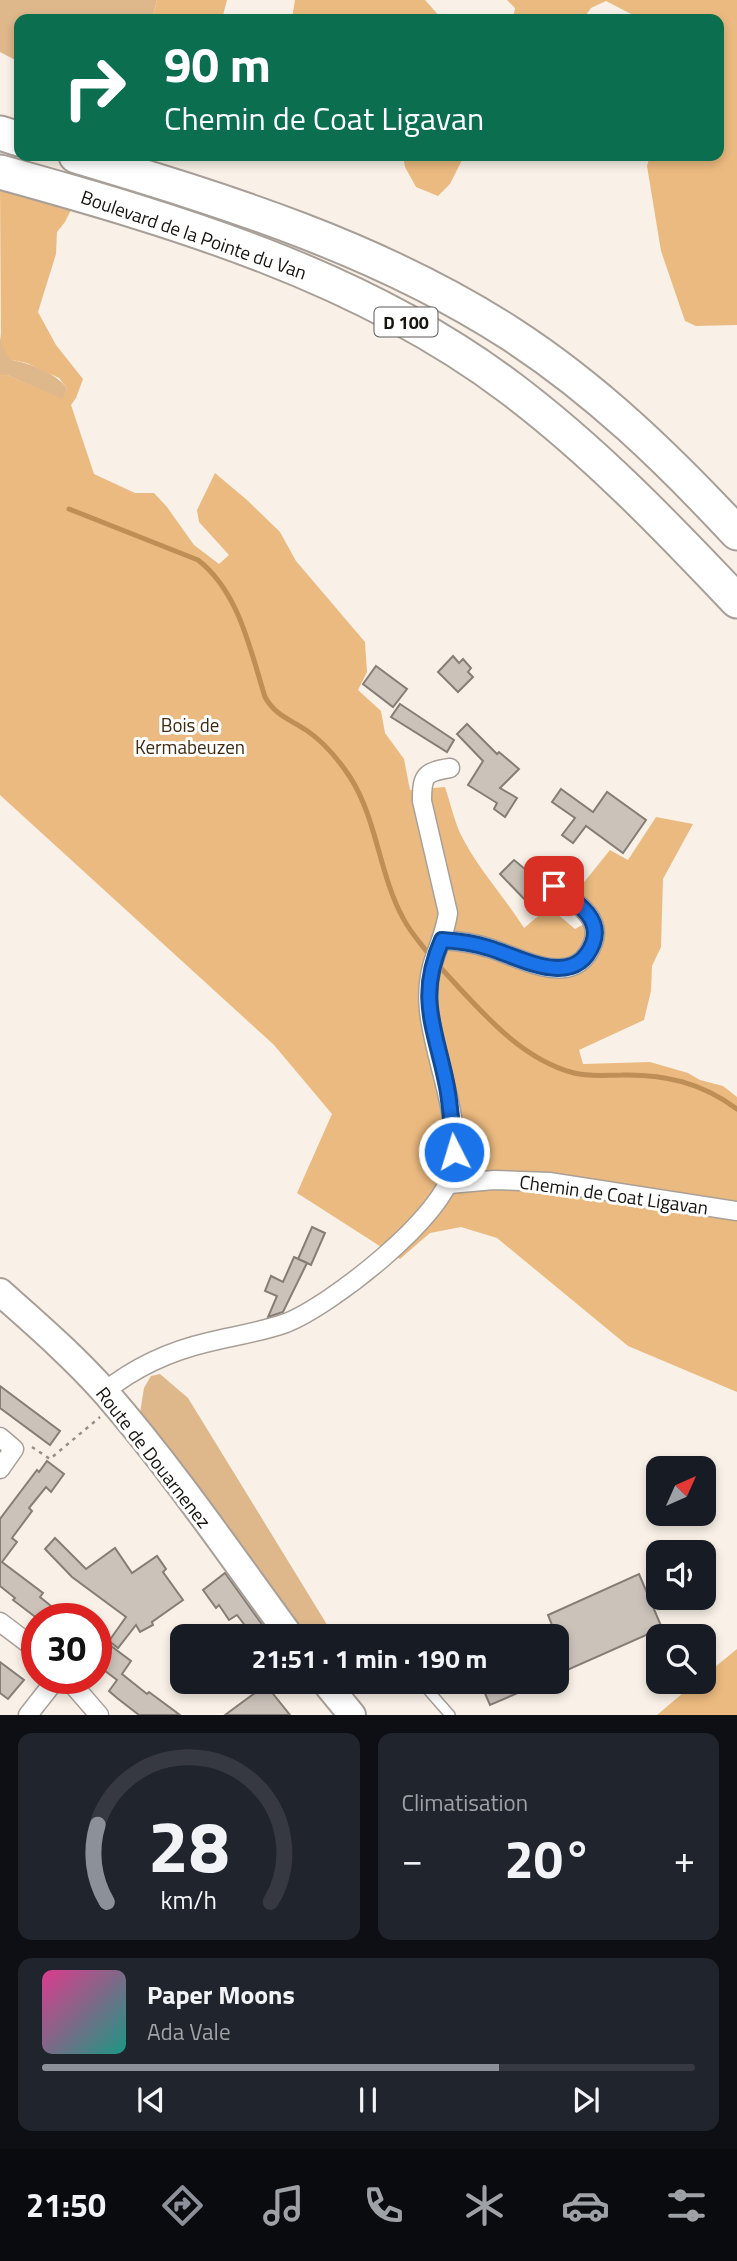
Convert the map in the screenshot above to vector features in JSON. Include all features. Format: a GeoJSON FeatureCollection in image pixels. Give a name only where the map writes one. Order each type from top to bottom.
{"type":"FeatureCollection","features":[{"type":"Feature","properties":{"kind":"highway","name":"Boulevard de la Pointe du Van"},"geometry":{"type":"LineString","coordinates":[[92,161],[222,201],[378,261],[510,333],[611,408],[670,462],[737,533]]}},
{"type":"Feature","properties":{"kind":"highway","name":"Boulevard de la Pointe du Van"},"geometry":{"type":"LineString","coordinates":[[0,172],[130,208],[302,270],[375,305],[451,347],[508,386],[578,443],[672,531],[737,601]]}},
{"type":"Feature","properties":{"kind":"main road","name":"Route de Douarnenez"},"geometry":{"type":"LineString","coordinates":[[0,1292],[35,1322],[109,1398],[170,1473],[281,1624]]}},
{"type":"Feature","properties":{"kind":"main road"},"geometry":{"type":"LineString","coordinates":[[335,1694],[352,1715]]}},
{"type":"Feature","properties":{"kind":"street"},"geometry":{"type":"LineString","coordinates":[[109,1398],[135,1370],[169,1354],[206,1342],[272,1327],[318,1307],[397,1244],[426,1215],[449,1184],[454,1152],[452,1121],[447,1086],[429,1011],[429,981],[447,922],[447,903],[422,801],[422,782],[429,774],[450,768]]}},
{"type":"Feature","properties":{"kind":"street"},"geometry":{"type":"LineString","coordinates":[[436,953],[488,947],[532,963],[559,969],[575,964],[588,953],[596,934],[594,925],[588,912],[554,886]]}},
{"type":"Feature","properties":{"kind":"street","name":"Chemin de Coat Ligavan"},"geometry":{"type":"LineString","coordinates":[[449,1184],[494,1180],[549,1182],[737,1211]]}},
{"type":"Feature","properties":{"kind":"street"},"geometry":{"type":"LineString","coordinates":[[0,1469],[7,1443]]}},
{"type":"Feature","properties":{"kind":"street"},"geometry":{"type":"LineString","coordinates":[[0,1622],[21,1638]]}},
{"type":"Feature","properties":{"kind":"street"},"geometry":{"type":"LineString","coordinates":[[28,1715],[44,1694]]}},
{"type":"Feature","properties":{"kind":"street"},"geometry":{"type":"LineString","coordinates":[[81,1694],[99,1715]]}},
{"type":"Feature","properties":{"kind":"lane"},"geometry":{"type":"LineString","coordinates":[[432,1694],[450,1715]]}},
{"type":"Feature","properties":{"kind":"path"},"geometry":{"type":"LineString","coordinates":[[7,1443],[34,1447],[50,1459],[109,1398]]}},
{"type":"Feature","properties":{"kind":"shaded area"},"geometry":{"type":"Polygon","coordinates":[[[0,0],[157,0],[153,14],[14,14],[14,59],[0,52],[0,0]]]}},
{"type":"Feature","properties":{"kind":"shaded area"},"geometry":{"type":"Polygon","coordinates":[[[0,334],[12,360],[42,370],[62,382],[67,388],[63,400],[7,375],[0,375],[0,334]]]}},
{"type":"Feature","properties":{"kind":"shaded area"},"geometry":{"type":"Polygon","coordinates":[[[160,1374],[188,1398],[327,1624],[294,1624],[140,1413],[144,1388],[151,1376],[160,1374]]]}},
{"type":"Feature","properties":{"kind":"green space"},"geometry":{"type":"Polygon","coordinates":[[[157,0],[227,0],[223,14],[153,14],[157,0]]]}},
{"type":"Feature","properties":{"kind":"green space"},"geometry":{"type":"Polygon","coordinates":[[[295,0],[425,0],[438,14],[293,14],[295,0]]]}},
{"type":"Feature","properties":{"kind":"green space"},"geometry":{"type":"Polygon","coordinates":[[[507,0],[737,0],[737,325],[696,326],[685,321],[661,251],[647,166],[648,161],[724,161],[724,14],[631,14],[606,1],[591,8],[587,14],[514,14],[515,8],[507,0]]]}},
{"type":"Feature","properties":{"kind":"green space"},"geometry":{"type":"Polygon","coordinates":[[[404,161],[462,161],[450,184],[438,196],[416,187],[404,161]]]}},
{"type":"Feature","properties":{"kind":"green space","name":"Bois de Kermabeuzen"},"geometry":{"type":"Polygon","coordinates":[[[0,185],[74,204],[57,232],[56,254],[38,312],[56,345],[83,379],[71,405],[94,474],[135,493],[154,493],[194,545],[219,564],[229,555],[199,522],[197,510],[215,473],[280,532],[296,561],[365,642],[367,672],[358,690],[381,711],[385,733],[404,759],[410,790],[445,787],[458,828],[467,846],[524,928],[549,907],[575,929],[595,918],[577,891],[610,850],[628,860],[656,817],[693,824],[663,879],[661,947],[652,966],[651,991],[644,1020],[579,1050],[583,1064],[650,1062],[723,1086],[737,1097],[737,1392],[628,1346],[497,1238],[461,1227],[430,1233],[400,1259],[297,1193],[332,1114],[274,1045],[0,795],[0,375],[7,375],[63,399],[67,388],[59,378],[27,363],[12,360],[6,354],[1,341],[0,185]]]}},
{"type":"Feature","properties":{"kind":"green space"},"geometry":{"type":"Polygon","coordinates":[[[737,1649],[737,1715],[657,1715],[682,1694],[716,1694],[716,1666],[737,1649]]]}},
{"type":"Feature","properties":{"kind":"building"},"geometry":{"type":"Polygon","coordinates":[[[453,656],[459,663],[463,659],[471,668],[468,672],[473,677],[458,692],[438,672],[453,656]]]}},
{"type":"Feature","properties":{"kind":"building"},"geometry":{"type":"Polygon","coordinates":[[[376,666],[407,689],[393,707],[363,684],[376,666]]]}},
{"type":"Feature","properties":{"kind":"building"},"geometry":{"type":"Polygon","coordinates":[[[400,704],[454,740],[447,752],[391,717],[400,704]]]}},
{"type":"Feature","properties":{"kind":"building"},"geometry":{"type":"Polygon","coordinates":[[[467,724],[497,754],[499,752],[519,769],[500,788],[517,798],[505,817],[494,809],[497,803],[468,785],[483,761],[457,734],[467,724]]]}},
{"type":"Feature","properties":{"kind":"building"},"geometry":{"type":"Polygon","coordinates":[[[561,789],[593,812],[607,792],[646,820],[623,853],[586,826],[573,843],[562,835],[575,818],[552,802],[561,789]]]}},
{"type":"Feature","properties":{"kind":"building"},"geometry":{"type":"Polygon","coordinates":[[[514,860],[543,884],[545,892],[531,906],[500,874],[514,860]]]}},
{"type":"Feature","properties":{"kind":"building"},"geometry":{"type":"Polygon","coordinates":[[[312,1227],[325,1233],[311,1265],[298,1259],[312,1227]]]}},
{"type":"Feature","properties":{"kind":"building"},"geometry":{"type":"Polygon","coordinates":[[[294,1257],[307,1263],[283,1312],[268,1317],[277,1296],[265,1291],[271,1276],[283,1282],[294,1257]]]}},
{"type":"Feature","properties":{"kind":"building"},"geometry":{"type":"Polygon","coordinates":[[[0,1386],[60,1431],[50,1445],[0,1408],[0,1386]]]}},
{"type":"Feature","properties":{"kind":"building"},"geometry":{"type":"Polygon","coordinates":[[[47,1461],[64,1474],[51,1492],[46,1487],[29,1508],[32,1511],[12,1538],[17,1542],[2,1562],[43,1593],[40,1597],[47,1603],[21,1603],[21,1606],[0,1586],[0,1519],[37,1470],[39,1472],[47,1461]]]}},
{"type":"Feature","properties":{"kind":"building"},"geometry":{"type":"Polygon","coordinates":[[[55,1538],[86,1569],[115,1548],[132,1573],[157,1556],[166,1569],[163,1572],[183,1600],[152,1622],[153,1625],[140,1632],[136,1625],[118,1648],[112,1643],[112,1637],[126,1617],[112,1607],[112,1603],[107,1603],[72,1577],[45,1549],[55,1538]]]}},
{"type":"Feature","properties":{"kind":"building"},"geometry":{"type":"Polygon","coordinates":[[[225,1573],[262,1624],[244,1624],[237,1615],[229,1620],[219,1605],[216,1608],[203,1590],[225,1573]]]}},
{"type":"Feature","properties":{"kind":"building"},"geometry":{"type":"Polygon","coordinates":[[[639,1574],[646,1590],[646,1610],[654,1610],[660,1624],[646,1624],[646,1635],[569,1669],[569,1624],[552,1624],[548,1615],[639,1574]]]}},
{"type":"Feature","properties":{"kind":"building"},"geometry":{"type":"Polygon","coordinates":[[[112,1647],[131,1661],[122,1674],[180,1715],[139,1715],[112,1693],[112,1687],[117,1680],[112,1676],[112,1647]]]}},
{"type":"Feature","properties":{"kind":"building"},"geometry":{"type":"Polygon","coordinates":[[[0,1662],[21,1678],[21,1684],[8,1699],[0,1693],[0,1662]]]}},
{"type":"Feature","properties":{"kind":"building"},"geometry":{"type":"Polygon","coordinates":[[[254,1694],[273,1694],[290,1715],[225,1715],[254,1694]]]}},
{"type":"Feature","properties":{"kind":"building"},"geometry":{"type":"Polygon","coordinates":[[[485,1694],[515,1694],[490,1705],[485,1694]]]}},
{"type":"Feature","properties":{"kind":"waterway"},"geometry":{"type":"LineString","coordinates":[[69,509],[198,560],[212,573],[224,588],[241,622],[269,703],[319,740],[336,757],[350,777],[366,811],[395,901],[409,928],[431,957]]}},
{"type":"Feature","properties":{"kind":"waterway"},"geometry":{"type":"LineString","coordinates":[[438,965],[499,1029],[534,1056],[553,1066],[586,1075],[668,1078],[697,1087],[737,1109]]}},
{"type":"Feature","properties":{"kind":"route"},"geometry":{"type":"LineString","coordinates":[[454,1152],[447,1086],[429,1011],[429,981],[435,955],[442,940],[488,947],[532,963],[559,969],[582,960],[596,934],[594,925],[588,912],[554,886]]}}]}
